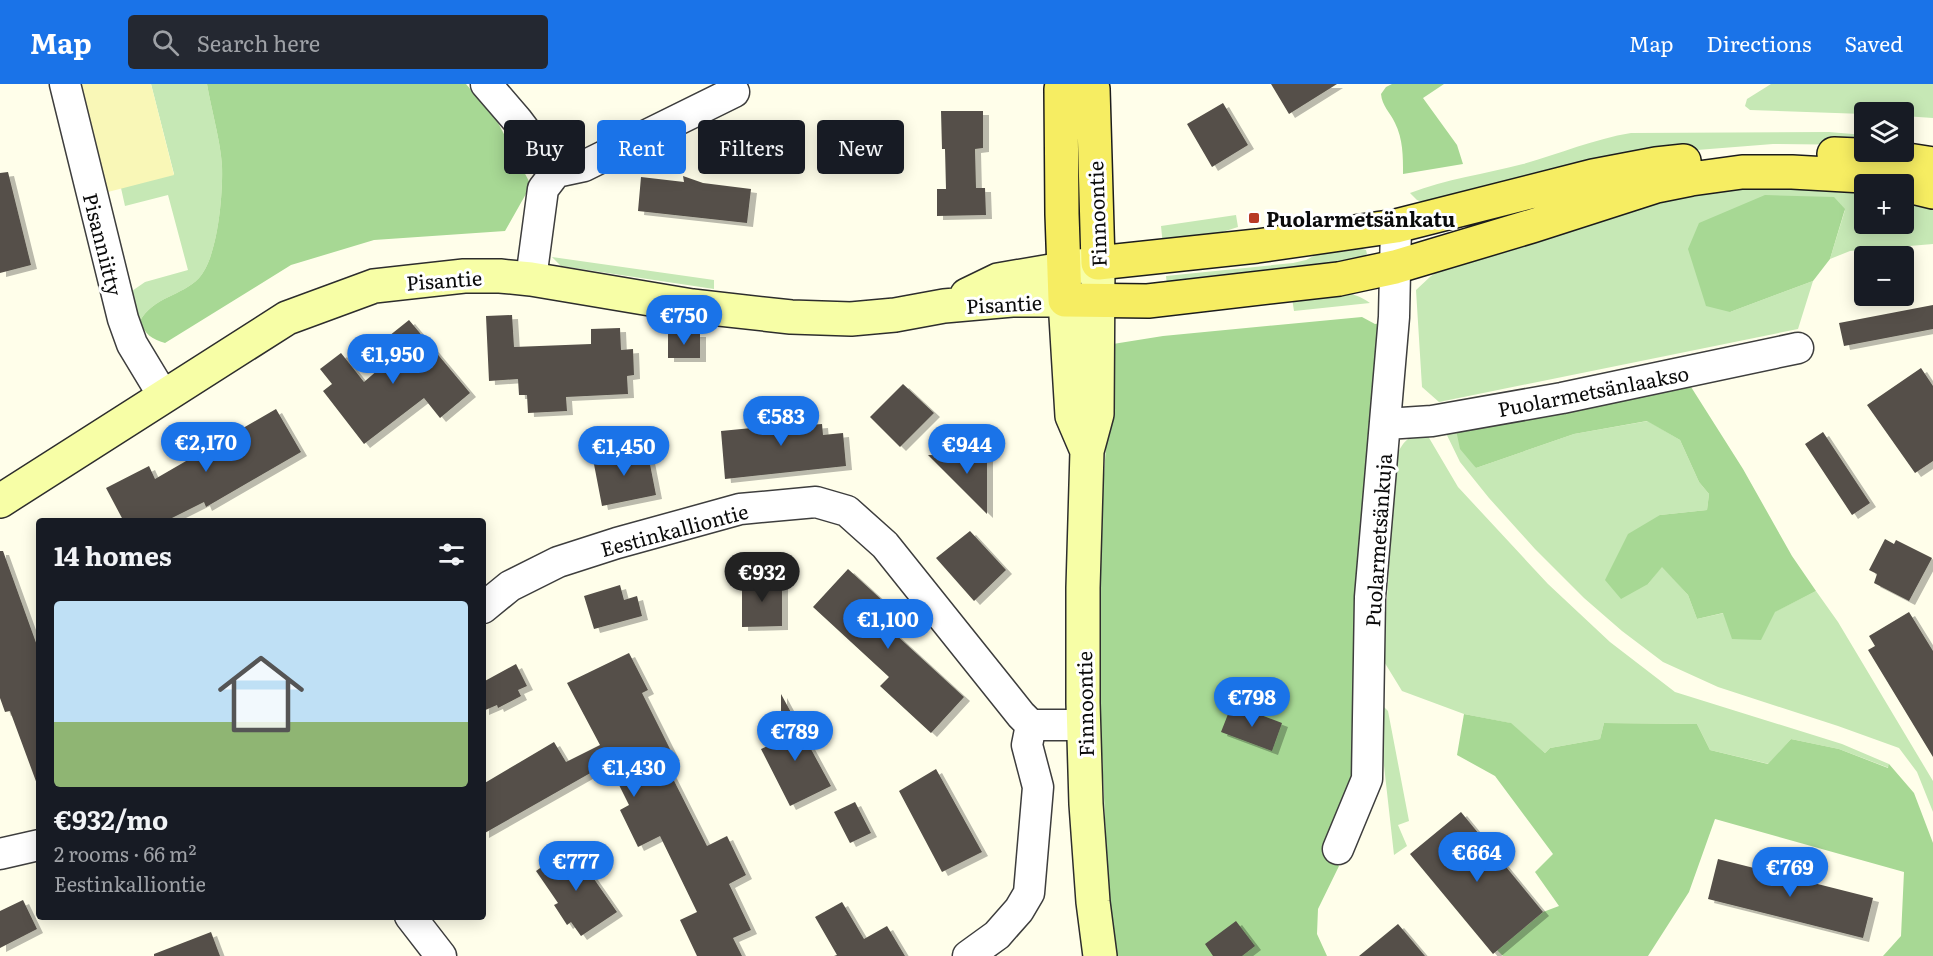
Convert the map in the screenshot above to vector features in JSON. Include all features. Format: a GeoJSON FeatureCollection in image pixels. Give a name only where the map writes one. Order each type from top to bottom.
{"type":"FeatureCollection","features":[{"type":"Feature","properties":{"kind":"main road","name":"Finnoontie"},"geometry":{"type":"LineString","coordinates":[[1063,84],[1061,199],[1064,284]]}},
{"type":"Feature","properties":{"kind":"main road","name":"Finnoontie"},"geometry":{"type":"LineString","coordinates":[[1091,84],[1098,263]]}},
{"type":"Feature","properties":{"kind":"main road"},"geometry":{"type":"LineString","coordinates":[[1098,263],[1257,246],[1396,226],[1593,176],[1656,164],[1729,156],[1841,154],[1882,156],[1933,164]]}},
{"type":"Feature","properties":{"kind":"main road"},"geometry":{"type":"LineString","coordinates":[[1064,284],[1098,301],[1148,301],[1338,279],[1395,267],[1656,186],[1690,179],[1742,172],[1854,175]]}},
{"type":"Feature","properties":{"kind":"main road"},"geometry":{"type":"LineString","coordinates":[[1914,188],[1933,192]]}},
{"type":"Feature","properties":{"kind":"street","name":"Pisanniitty"},"geometry":{"type":"LineString","coordinates":[[64,84],[123,319],[132,344],[164,397]]}},
{"type":"Feature","properties":{"kind":"street"},"geometry":{"type":"LineString","coordinates":[[486,84],[517,120]]}},
{"type":"Feature","properties":{"kind":"street"},"geometry":{"type":"LineString","coordinates":[[585,166],[734,92]]}},
{"type":"Feature","properties":{"kind":"street"},"geometry":{"type":"LineString","coordinates":[[531,279],[543,189],[554,174]]}},
{"type":"Feature","properties":{"kind":"street","name":"Puolarmetsänkuja"},"geometry":{"type":"LineString","coordinates":[[1338,849],[1367,779],[1370,597],[1394,317],[1396,226]]}},
{"type":"Feature","properties":{"kind":"street"},"geometry":{"type":"LineString","coordinates":[[1064,284],[1098,263]]}},
{"type":"Feature","properties":{"kind":"street","name":"Finnoontie"},"geometry":{"type":"LineString","coordinates":[[1098,263],[1097,414],[1087,451],[1083,588],[1083,725],[1093,902],[1100,956]]}},
{"type":"Feature","properties":{"kind":"street","name":"Pisantie"},"geometry":{"type":"LineString","coordinates":[[0,501],[287,318],[365,289],[397,282],[464,276],[531,279],[692,306],[791,317],[850,319],[895,315],[944,306],[1012,300],[1064,284]]}},
{"type":"Feature","properties":{"kind":"street","name":"Finnoontie"},"geometry":{"type":"LineString","coordinates":[[1064,284],[1072,416],[1087,451]]}},
{"type":"Feature","properties":{"kind":"street","name":"Puolarmetsänlaakso"},"geometry":{"type":"LineString","coordinates":[[1386,424],[1432,421],[1562,398],[1798,348]]}},
{"type":"Feature","properties":{"kind":"street","name":"Eestinkalliontie"},"geometry":{"type":"LineString","coordinates":[[486,606],[510,586],[558,562],[617,543],[740,509],[816,502],[847,511],[885,545],[1013,706],[1031,725]]}},
{"type":"Feature","properties":{"kind":"street"},"geometry":{"type":"LineString","coordinates":[[968,956],[997,935],[1019,910],[1029,893],[1038,787],[1027,745],[1031,725],[1083,725]]}},
{"type":"Feature","properties":{"kind":"street"},"geometry":{"type":"LineString","coordinates":[[0,854],[36,846]]}},
{"type":"Feature","properties":{"kind":"street"},"geometry":{"type":"LineString","coordinates":[[413,920],[441,956]]}},
{"type":"Feature","properties":{"kind":"green space"},"geometry":{"type":"Polygon","coordinates":[[[151,84],[207,84],[221,157],[222,193],[211,256],[199,278],[152,307],[140,321],[131,298],[132,291],[145,282],[188,270],[168,195],[125,206],[121,188],[174,174],[151,84]]]}},
{"type":"Feature","properties":{"kind":"green space"},"geometry":{"type":"Polygon","coordinates":[[[207,84],[466,84],[496,119],[504,134],[504,174],[525,174],[531,185],[505,231],[374,240],[291,265],[165,343],[149,335],[140,321],[152,307],[199,278],[211,256],[222,193],[222,166],[207,84]]]}},
{"type":"Feature","properties":{"kind":"green space"},"geometry":{"type":"Polygon","coordinates":[[[1392,84],[1444,84],[1423,98],[1457,145],[1463,164],[1403,174],[1400,135],[1381,94],[1386,87],[1392,84]]]}},
{"type":"Feature","properties":{"kind":"green space"},"geometry":{"type":"Polygon","coordinates":[[[1771,84],[1933,84],[1933,118],[1914,117],[1914,102],[1854,102],[1854,114],[1750,110],[1745,106],[1747,99],[1771,84]]]}},
{"type":"Feature","properties":{"kind":"green space"},"geometry":{"type":"Polygon","coordinates":[[[1829,132],[1854,134],[1854,145],[1773,144],[1659,153],[1428,204],[1417,200],[1410,193],[1452,180],[1523,164],[1631,133],[1829,132]]]}},
{"type":"Feature","properties":{"kind":"green space"},"geometry":{"type":"Polygon","coordinates":[[[1725,183],[1854,188],[1854,234],[1914,234],[1914,201],[1933,210],[1933,244],[1854,246],[1854,251],[1830,259],[1845,210],[1730,312],[1813,281],[1798,329],[1439,402],[1422,387],[1416,290],[1431,276],[1454,261],[1725,183]]]}},
{"type":"Feature","properties":{"kind":"green space"},"geometry":{"type":"Polygon","coordinates":[[[1765,195],[1834,197],[1845,209],[1830,259],[1813,281],[1730,312],[1706,306],[1688,249],[1699,223],[1765,195]]]}},
{"type":"Feature","properties":{"kind":"green space"},"geometry":{"type":"Polygon","coordinates":[[[1236,215],[1238,227],[1191,242],[1163,246],[1161,226],[1236,215]]]}},
{"type":"Feature","properties":{"kind":"green space"},"geometry":{"type":"Polygon","coordinates":[[[1350,245],[1366,250],[1367,254],[1354,262],[1167,285],[1166,276],[1293,263],[1306,260],[1327,249],[1350,245]]]}},
{"type":"Feature","properties":{"kind":"green space"},"geometry":{"type":"Polygon","coordinates":[[[552,257],[714,280],[714,289],[561,266],[552,257]]]}},
{"type":"Feature","properties":{"kind":"green space"},"geometry":{"type":"Polygon","coordinates":[[[1341,293],[1356,295],[1370,303],[1294,311],[1292,298],[1341,293]]]}},
{"type":"Feature","properties":{"kind":"green space"},"geometry":{"type":"Polygon","coordinates":[[[1362,317],[1375,324],[1383,323],[1363,577],[1351,792],[1328,855],[1339,866],[1318,909],[1317,934],[1327,956],[1117,956],[1108,882],[1095,606],[1113,344],[1163,336],[1362,317]]]}},
{"type":"Feature","properties":{"kind":"green space"},"geometry":{"type":"Polygon","coordinates":[[[1686,379],[1743,469],[1792,556],[1816,591],[1775,612],[1761,640],[1732,639],[1723,613],[1697,619],[1688,595],[1662,567],[1648,584],[1621,599],[1605,580],[1628,534],[1660,515],[1707,510],[1709,494],[1699,482],[1680,440],[1647,421],[1574,434],[1476,468],[1460,449],[1455,425],[1686,379]]]}},
{"type":"Feature","properties":{"kind":"green space"},"geometry":{"type":"Polygon","coordinates":[[[1648,421],[1680,440],[1699,482],[1709,494],[1707,510],[1660,515],[1648,584],[1662,566],[1688,595],[1697,619],[1724,613],[1774,612],[1816,591],[1838,622],[1933,781],[1933,812],[1917,772],[1899,748],[1718,687],[1663,662],[1622,631],[1584,598],[1535,549],[1489,498],[1460,462],[1443,427],[1455,425],[1476,468],[1574,434],[1648,421]]]}},
{"type":"Feature","properties":{"kind":"green space"},"geometry":{"type":"Polygon","coordinates":[[[1425,431],[1458,487],[1548,584],[1610,642],[1675,692],[1842,744],[1889,764],[1889,768],[1839,749],[1791,739],[1769,764],[1710,750],[1697,724],[1604,723],[1600,739],[1550,748],[1545,753],[1510,723],[1464,714],[1402,691],[1383,660],[1396,458],[1406,440],[1425,431]]]}},
{"type":"Feature","properties":{"kind":"green space"},"geometry":{"type":"Polygon","coordinates":[[[1381,707],[1388,711],[1409,821],[1398,825],[1407,846],[1394,855],[1378,712],[1381,707]]]}},
{"type":"Feature","properties":{"kind":"green space"},"geometry":{"type":"Polygon","coordinates":[[[1464,714],[1511,723],[1545,753],[1550,748],[1600,739],[1604,723],[1697,724],[1710,750],[1768,764],[1791,739],[1839,749],[1888,768],[1889,764],[1914,793],[1933,843],[1933,956],[1883,956],[1901,936],[1904,872],[1715,819],[1689,892],[1648,956],[1503,956],[1497,950],[1543,912],[1559,906],[1535,872],[1553,854],[1495,776],[1457,755],[1464,714]]]}},
{"type":"Feature","properties":{"kind":"sand"},"geometry":{"type":"Polygon","coordinates":[[[75,84],[151,84],[174,175],[104,193],[75,84]]]}},
{"type":"Feature","properties":{"kind":"building"},"geometry":{"type":"Polygon","coordinates":[[[1271,84],[1337,84],[1289,114],[1271,84]]]}},
{"type":"Feature","properties":{"kind":"building"},"geometry":{"type":"Polygon","coordinates":[[[1223,103],[1248,145],[1212,167],[1187,124],[1223,103]]]}},
{"type":"Feature","properties":{"kind":"building"},"geometry":{"type":"Polygon","coordinates":[[[941,111],[983,111],[983,148],[975,149],[976,188],[985,188],[986,215],[937,216],[937,189],[946,189],[941,111]]]}},
{"type":"Feature","properties":{"kind":"building"},"geometry":{"type":"Polygon","coordinates":[[[8,172],[31,265],[0,273],[0,173],[8,172]]]}},
{"type":"Feature","properties":{"kind":"building"},"geometry":{"type":"Polygon","coordinates":[[[683,176],[703,183],[751,189],[747,223],[638,211],[641,177],[684,182],[683,176]]]}},
{"type":"Feature","properties":{"kind":"building"},"geometry":{"type":"Polygon","coordinates":[[[1933,305],[1933,329],[1844,346],[1839,323],[1933,305]]]}},
{"type":"Feature","properties":{"kind":"building"},"geometry":{"type":"Polygon","coordinates":[[[512,315],[514,347],[591,344],[591,329],[620,328],[621,350],[633,349],[634,375],[627,376],[628,394],[566,397],[567,411],[528,413],[527,395],[519,395],[518,379],[489,381],[486,316],[512,315]]]}},
{"type":"Feature","properties":{"kind":"building"},"geometry":{"type":"Polygon","coordinates":[[[409,320],[470,393],[440,418],[424,398],[364,444],[323,391],[332,384],[320,369],[341,353],[364,382],[401,350],[389,336],[409,320]]]}},
{"type":"Feature","properties":{"kind":"building"},"geometry":{"type":"Polygon","coordinates":[[[668,333],[700,333],[700,358],[668,358],[668,333]]]}},
{"type":"Feature","properties":{"kind":"building"},"geometry":{"type":"Polygon","coordinates":[[[1921,368],[1933,386],[1933,461],[1915,473],[1867,405],[1921,368]]]}},
{"type":"Feature","properties":{"kind":"building"},"geometry":{"type":"Polygon","coordinates":[[[903,384],[934,413],[900,447],[870,417],[903,384]]]}},
{"type":"Feature","properties":{"kind":"building"},"geometry":{"type":"Polygon","coordinates":[[[276,409],[301,452],[206,507],[204,502],[172,518],[122,518],[106,488],[149,466],[155,479],[276,409]]]}},
{"type":"Feature","properties":{"kind":"building"},"geometry":{"type":"Polygon","coordinates":[[[808,410],[809,425],[822,424],[823,435],[843,433],[846,466],[725,479],[721,431],[762,427],[760,414],[808,410]]]}},
{"type":"Feature","properties":{"kind":"building"},"geometry":{"type":"Polygon","coordinates":[[[1823,432],[1870,503],[1852,515],[1805,444],[1823,432]]]}},
{"type":"Feature","properties":{"kind":"building"},"geometry":{"type":"Polygon","coordinates":[[[647,449],[656,495],[602,506],[593,459],[647,449]]]}},
{"type":"Feature","properties":{"kind":"building"},"geometry":{"type":"Polygon","coordinates":[[[928,455],[987,456],[987,514],[928,455]]]}},
{"type":"Feature","properties":{"kind":"building"},"geometry":{"type":"Polygon","coordinates":[[[970,531],[1006,570],[974,601],[936,558],[970,531]]]}},
{"type":"Feature","properties":{"kind":"building"},"geometry":{"type":"Polygon","coordinates":[[[1885,539],[1894,544],[1896,540],[1932,558],[1909,601],[1874,583],[1877,574],[1869,570],[1885,539]]]}},
{"type":"Feature","properties":{"kind":"building"},"geometry":{"type":"Polygon","coordinates":[[[0,551],[3,551],[36,643],[36,781],[10,711],[5,712],[0,698],[0,551]]]}},
{"type":"Feature","properties":{"kind":"building"},"geometry":{"type":"Polygon","coordinates":[[[848,569],[905,621],[894,633],[964,697],[931,733],[880,686],[889,677],[813,607],[848,569]]]}},
{"type":"Feature","properties":{"kind":"building"},"geometry":{"type":"Polygon","coordinates":[[[742,579],[782,579],[782,626],[742,627],[742,579]]]}},
{"type":"Feature","properties":{"kind":"building"},"geometry":{"type":"Polygon","coordinates":[[[620,585],[624,600],[637,596],[642,616],[594,629],[584,596],[620,585]]]}},
{"type":"Feature","properties":{"kind":"building"},"geometry":{"type":"Polygon","coordinates":[[[1909,612],[1933,651],[1933,757],[1868,650],[1875,646],[1869,636],[1909,612]]]}},
{"type":"Feature","properties":{"kind":"building"},"geometry":{"type":"Polygon","coordinates":[[[629,653],[648,690],[642,693],[674,757],[664,761],[707,846],[727,836],[746,875],[729,884],[751,930],[733,938],[742,956],[697,956],[680,920],[697,912],[660,836],[638,847],[620,810],[629,805],[608,763],[486,832],[486,782],[554,742],[566,762],[600,745],[567,683],[629,653]]]}},
{"type":"Feature","properties":{"kind":"building"},"geometry":{"type":"Polygon","coordinates":[[[516,664],[527,686],[518,690],[521,696],[498,708],[497,705],[486,710],[486,680],[516,664]]]}},
{"type":"Feature","properties":{"kind":"building"},"geometry":{"type":"Polygon","coordinates":[[[781,694],[831,786],[790,806],[761,749],[781,740],[781,694]]]}},
{"type":"Feature","properties":{"kind":"building"},"geometry":{"type":"Polygon","coordinates":[[[1232,704],[1282,723],[1272,751],[1221,732],[1232,704]]]}},
{"type":"Feature","properties":{"kind":"building"},"geometry":{"type":"Polygon","coordinates":[[[936,769],[982,852],[942,872],[899,791],[936,769]]]}},
{"type":"Feature","properties":{"kind":"building"},"geometry":{"type":"Polygon","coordinates":[[[855,802],[871,833],[850,843],[834,812],[855,802]]]}},
{"type":"Feature","properties":{"kind":"building"},"geometry":{"type":"Polygon","coordinates":[[[1461,812],[1543,912],[1493,954],[1410,854],[1461,812]]]}},
{"type":"Feature","properties":{"kind":"building"},"geometry":{"type":"Polygon","coordinates":[[[571,846],[617,912],[581,936],[571,922],[567,925],[554,905],[558,903],[536,871],[571,846]]]}},
{"type":"Feature","properties":{"kind":"building"},"geometry":{"type":"Polygon","coordinates":[[[1718,859],[1873,898],[1863,938],[1708,899],[1718,859]]]}},
{"type":"Feature","properties":{"kind":"building"},"geometry":{"type":"Polygon","coordinates":[[[23,900],[37,929],[0,948],[0,911],[23,900]]]}},
{"type":"Feature","properties":{"kind":"building"},"geometry":{"type":"Polygon","coordinates":[[[842,902],[864,939],[887,926],[905,956],[834,956],[837,955],[815,917],[842,902]]]}},
{"type":"Feature","properties":{"kind":"building"},"geometry":{"type":"Polygon","coordinates":[[[1236,921],[1255,946],[1242,956],[1213,956],[1205,944],[1236,921]]]}},
{"type":"Feature","properties":{"kind":"building"},"geometry":{"type":"Polygon","coordinates":[[[1398,924],[1425,956],[1359,956],[1398,924]]]}},
{"type":"Feature","properties":{"kind":"building"},"geometry":{"type":"Polygon","coordinates":[[[211,932],[220,956],[154,956],[154,954],[211,932]]]}},
{"type":"Feature","properties":{"kind":"place","name":"Puolarmetsänkatu"},"geometry":{"type":"Point","coordinates":[1254,218]}}]}
